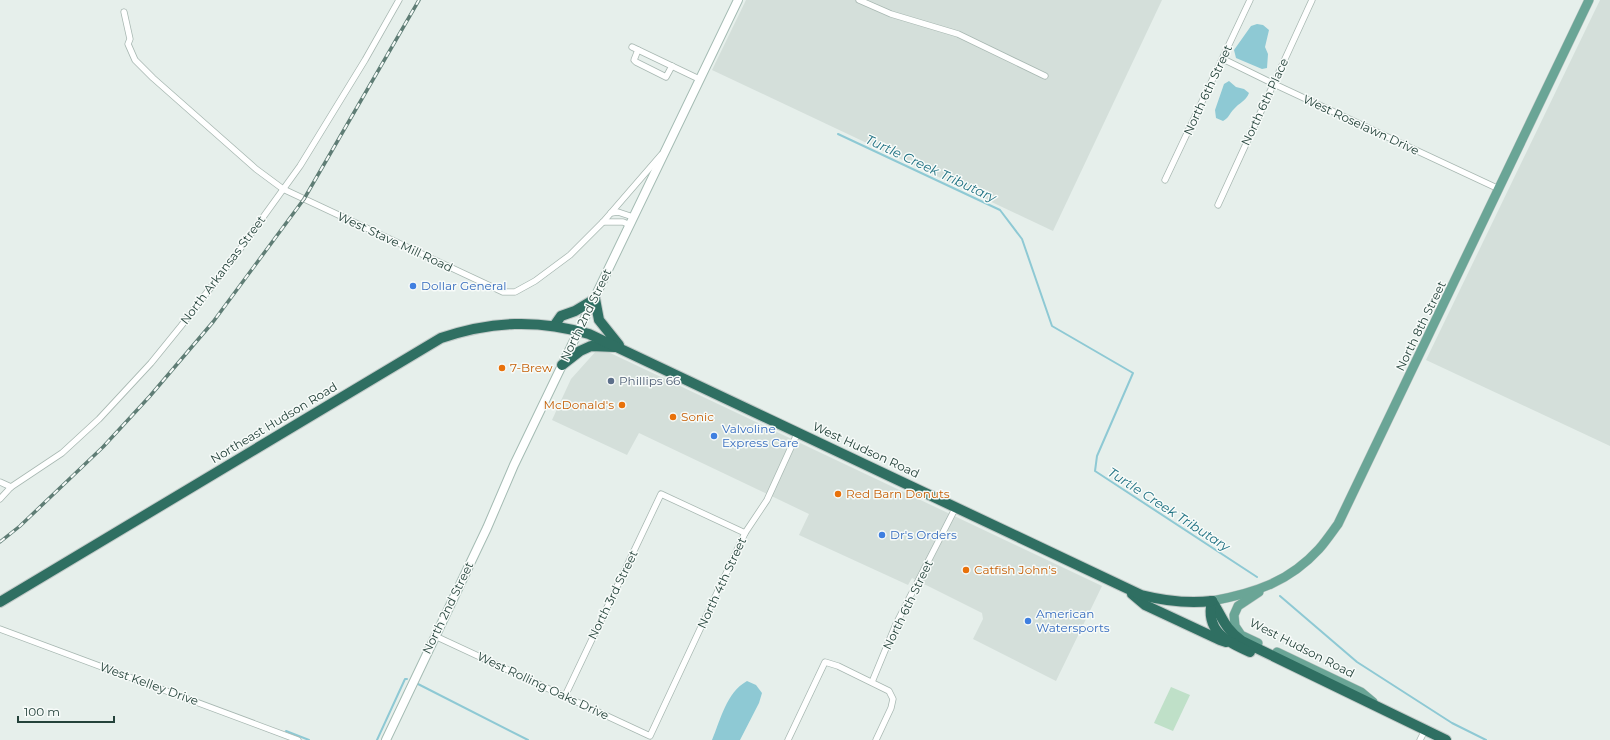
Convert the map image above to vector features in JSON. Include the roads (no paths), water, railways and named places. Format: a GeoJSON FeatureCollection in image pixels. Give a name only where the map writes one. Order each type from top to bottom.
{"type":"FeatureCollection","features":[{"type":"Feature","properties":{"kind":"highway"},"geometry":{"type":"LineString","coordinates":[[554,326],[561,316],[576,311],[595,299],[599,320],[620,348]]}},
{"type":"Feature","properties":{"kind":"highway","name":"Northeast Hudson Road"},"geometry":{"type":"LineString","coordinates":[[0,602],[441,338],[492,325],[533,324],[579,331]]}},
{"type":"Feature","properties":{"kind":"highway","name":"West Hudson Road"},"geometry":{"type":"LineString","coordinates":[[579,331],[620,348],[1121,586],[1158,599],[1176,602],[1212,601]]}},
{"type":"Feature","properties":{"kind":"highway"},"geometry":{"type":"LineString","coordinates":[[562,365],[580,351],[591,346],[620,348]]}},
{"type":"Feature","properties":{"kind":"highway"},"geometry":{"type":"LineString","coordinates":[[1121,586],[1145,605],[1220,640],[1228,642]]}},
{"type":"Feature","properties":{"kind":"highway","name":"West Hudson Road"},"geometry":{"type":"LineString","coordinates":[[1212,601],[1210,612],[1212,625],[1228,642],[1359,705],[1381,709]]}},
{"type":"Feature","properties":{"kind":"highway","name":"West Hudson Road"},"geometry":{"type":"LineString","coordinates":[[1212,601],[1220,612],[1225,626],[1232,634],[1242,641],[1446,740]]}},
{"type":"Feature","properties":{"kind":"main road","name":"North 2nd Street"},"geometry":{"type":"LineString","coordinates":[[386,740],[562,365],[738,0]]}},
{"type":"Feature","properties":{"kind":"main road","name":"North 8th Street"},"geometry":{"type":"LineString","coordinates":[[1212,601],[1265,588],[1297,569],[1319,549],[1338,524],[1589,0]]}},
{"type":"Feature","properties":{"kind":"main road","name":"West Hudson Road"},"geometry":{"type":"LineString","coordinates":[[1265,588],[1238,606],[1234,615],[1235,626],[1241,635],[1361,692],[1381,709]]}},
{"type":"Feature","properties":{"kind":"street","name":"North Arkansas Street"},"geometry":{"type":"LineString","coordinates":[[0,499],[11,487],[62,453],[99,419],[146,368],[230,262],[300,166],[365,60],[398,0]]}},
{"type":"Feature","properties":{"kind":"street"},"geometry":{"type":"LineString","coordinates":[[859,0],[891,14],[958,34],[1045,76]]}},
{"type":"Feature","properties":{"kind":"street","name":"North 6th Street"},"geometry":{"type":"LineString","coordinates":[[1165,180],[1250,0]]}},
{"type":"Feature","properties":{"kind":"street","name":"North 6th Place"},"geometry":{"type":"LineString","coordinates":[[1218,205],[1312,0]]}},
{"type":"Feature","properties":{"kind":"street","name":"West Stave Mill Road"},"geometry":{"type":"LineString","coordinates":[[124,12],[130,39],[128,44],[135,60],[173,97],[256,169],[283,189],[503,292],[515,292],[535,281],[570,255],[603,222],[664,152]]}},
{"type":"Feature","properties":{"kind":"street"},"geometry":{"type":"LineString","coordinates":[[672,66],[666,77],[636,62],[634,60],[635,49],[672,66],[699,79]]}},
{"type":"Feature","properties":{"kind":"street","name":"West Roselawn Drive"},"geometry":{"type":"LineString","coordinates":[[1223,59],[1499,189]]}},
{"type":"Feature","properties":{"kind":"street"},"geometry":{"type":"LineString","coordinates":[[611,213],[618,212],[632,221]]}},
{"type":"Feature","properties":{"kind":"street"},"geometry":{"type":"LineString","coordinates":[[603,222],[632,221]]}},
{"type":"Feature","properties":{"kind":"street","name":"North 4th Street"},"geometry":{"type":"LineString","coordinates":[[650,736],[745,534],[767,500],[798,432]]}},
{"type":"Feature","properties":{"kind":"street"},"geometry":{"type":"LineString","coordinates":[[0,482],[11,487]]}},
{"type":"Feature","properties":{"kind":"street","name":"North 3rd Street"},"geometry":{"type":"LineString","coordinates":[[565,696],[661,494],[745,534]]}},
{"type":"Feature","properties":{"kind":"street","name":"North 6th Street"},"geometry":{"type":"LineString","coordinates":[[872,682],[896,624],[956,507]]}},
{"type":"Feature","properties":{"kind":"street","name":"West Kelley Drive"},"geometry":{"type":"LineString","coordinates":[[0,629],[298,740]]}},
{"type":"Feature","properties":{"kind":"street","name":"West Rolling Oaks Drive"},"geometry":{"type":"LineString","coordinates":[[435,636],[650,736]]}},
{"type":"Feature","properties":{"kind":"street"},"geometry":{"type":"LineString","coordinates":[[788,740],[825,662],[838,666],[889,691],[893,699],[891,708],[876,740]]}},
{"type":"Feature","properties":{"kind":"street"},"geometry":{"type":"LineString","coordinates":[[1420,740],[1424,730]]}},
{"type":"Feature","properties":{"kind":"water"},"geometry":{"type":"Polygon","coordinates":[[[1257,24],[1263,25],[1269,30],[1265,47],[1268,54],[1267,68],[1262,69],[1236,58],[1234,50],[1251,26],[1257,24]]]}},
{"type":"Feature","properties":{"kind":"water"},"geometry":{"type":"Polygon","coordinates":[[[1229,81],[1236,87],[1244,89],[1249,93],[1246,98],[1223,121],[1216,118],[1215,110],[1224,84],[1229,81]]]}},
{"type":"Feature","properties":{"kind":"water"},"geometry":{"type":"Polygon","coordinates":[[[747,681],[756,685],[762,693],[759,703],[740,740],[712,740],[721,715],[729,699],[740,686],[747,681]]]}},
{"type":"Feature","properties":{"kind":"waterway","name":"Turtle Creek Tributary"},"geometry":{"type":"LineString","coordinates":[[838,134],[1000,210],[1022,239],[1052,326],[1133,373],[1097,456],[1095,471],[1257,577]]}},
{"type":"Feature","properties":{"kind":"waterway","name":"Turtle Creek Tributary"},"geometry":{"type":"LineString","coordinates":[[1280,596],[1357,662],[1452,723],[1486,740]]}},
{"type":"Feature","properties":{"kind":"waterway","name":"Turtle Creek Tributary"},"geometry":{"type":"LineString","coordinates":[[377,740],[405,679],[407,679]]}},
{"type":"Feature","properties":{"kind":"waterway","name":"Turtle Creek Tributary"},"geometry":{"type":"LineString","coordinates":[[418,684],[528,740]]}},
{"type":"Feature","properties":{"kind":"waterway","name":"Turtle Creek Tributary"},"geometry":{"type":"LineString","coordinates":[[286,731],[309,740]]}},
{"type":"Feature","properties":{"kind":"railway"},"geometry":{"type":"LineString","coordinates":[[0,542],[20,526],[103,447],[150,396],[213,322],[304,199],[419,0]]}},
{"type":"Feature","properties":{"kind":"place","name":"Dollar General"},"geometry":{"type":"Point","coordinates":[413,286]}},
{"type":"Feature","properties":{"kind":"place","name":"7-Brew"},"geometry":{"type":"Point","coordinates":[502,368]}},
{"type":"Feature","properties":{"kind":"place","name":"Phillips 66"},"geometry":{"type":"Point","coordinates":[611,381]}},
{"type":"Feature","properties":{"kind":"place","name":"McDonald's"},"geometry":{"type":"Point","coordinates":[622,405]}},
{"type":"Feature","properties":{"kind":"place","name":"Sonic"},"geometry":{"type":"Point","coordinates":[673,417]}},
{"type":"Feature","properties":{"kind":"place","name":"Valvoline Express Care"},"geometry":{"type":"Point","coordinates":[714,436]}},
{"type":"Feature","properties":{"kind":"place","name":"Red Barn Donuts"},"geometry":{"type":"Point","coordinates":[838,494]}},
{"type":"Feature","properties":{"kind":"place","name":"Dr's Orders"},"geometry":{"type":"Point","coordinates":[882,535]}},
{"type":"Feature","properties":{"kind":"place","name":"Catfish John's"},"geometry":{"type":"Point","coordinates":[966,570]}},
{"type":"Feature","properties":{"kind":"place","name":"American Watersports"},"geometry":{"type":"Point","coordinates":[1028,621]}}]}
